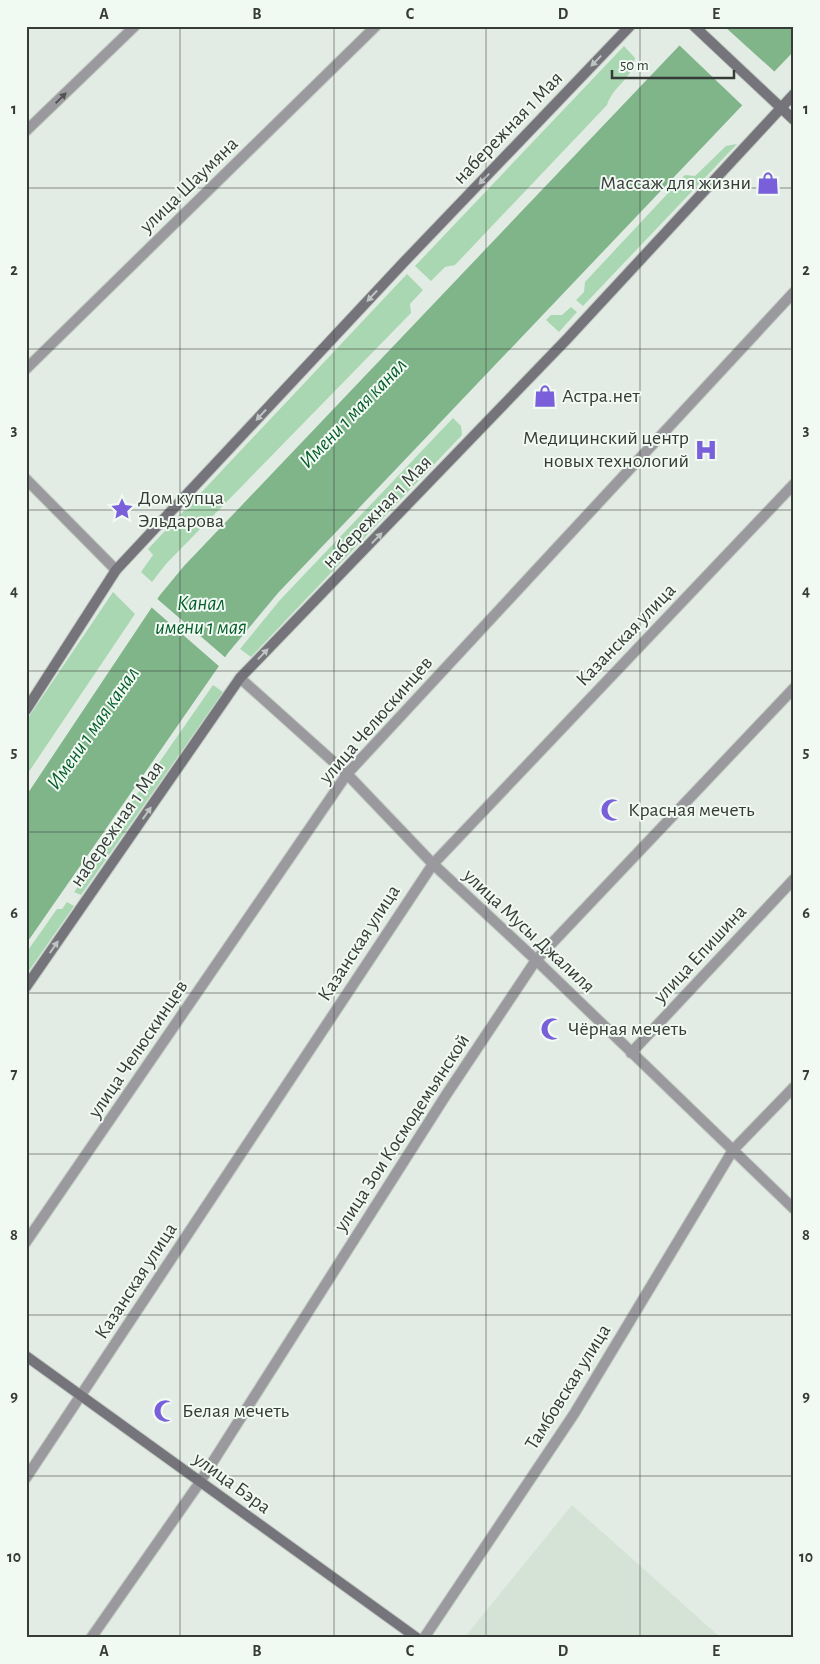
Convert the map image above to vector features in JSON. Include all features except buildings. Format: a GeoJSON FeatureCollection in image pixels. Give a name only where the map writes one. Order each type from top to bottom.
{"type":"FeatureCollection","features":[{"type":"Feature","properties":{"kind":"main road","name":"набережная 1 Мая"},"geometry":{"type":"LineString","coordinates":[[26,710],[116,570],[404,262],[630,26]]}},
{"type":"Feature","properties":{"kind":"main road"},"geometry":{"type":"LineString","coordinates":[[694,26],[794,120]]}},
{"type":"Feature","properties":{"kind":"main road","name":"набережная 1 Мая"},"geometry":{"type":"LineString","coordinates":[[26,987],[240,678],[534,374],[794,94]]}},
{"type":"Feature","properties":{"kind":"main road","name":"улица Бэра"},"geometry":{"type":"LineString","coordinates":[[26,1356],[417,1638]]}},
{"type":"Feature","properties":{"kind":"street"},"geometry":{"type":"LineString","coordinates":[[26,132],[135,26]]}},
{"type":"Feature","properties":{"kind":"street","name":"улица Шаумяна"},"geometry":{"type":"LineString","coordinates":[[26,369],[376,26]]}},
{"type":"Feature","properties":{"kind":"street","name":"улица Челюскинцев"},"geometry":{"type":"LineString","coordinates":[[26,1242],[347,774],[794,292]]}},
{"type":"Feature","properties":{"kind":"street"},"geometry":{"type":"LineString","coordinates":[[26,479],[116,570]]}},
{"type":"Feature","properties":{"kind":"street","name":"Казанская улица"},"geometry":{"type":"LineString","coordinates":[[26,1478],[433,864],[794,484]]}},
{"type":"Feature","properties":{"kind":"street","name":"улица Мусы Джалиля"},"geometry":{"type":"LineString","coordinates":[[240,678],[347,774],[433,864],[536,960],[794,1209]]}},
{"type":"Feature","properties":{"kind":"street","name":"улица Зои Космодемьянской"},"geometry":{"type":"LineString","coordinates":[[91,1638],[200,1482],[446,1095],[536,960],[794,688]]}},
{"type":"Feature","properties":{"kind":"street","name":"улица Епишина"},"geometry":{"type":"LineString","coordinates":[[631,1052],[794,879]]}},
{"type":"Feature","properties":{"kind":"street","name":"Тамбовская улица"},"geometry":{"type":"LineString","coordinates":[[424,1638],[574,1414],[733,1150],[794,1086]]}},
{"type":"Feature","properties":{"kind":"shaded area"},"geometry":{"type":"Polygon","coordinates":[[[624,46],[635,58],[633,66],[607,105],[455,265],[445,267],[431,281],[415,266],[624,46]]]}},
{"type":"Feature","properties":{"kind":"shaded area"},"geometry":{"type":"Polygon","coordinates":[[[737,144],[583,306],[576,300],[584,292],[585,282],[685,175],[695,176],[726,146],[737,144]]]}},
{"type":"Feature","properties":{"kind":"shaded area"},"geometry":{"type":"Polygon","coordinates":[[[407,274],[423,290],[410,304],[411,313],[166,564],[152,582],[141,572],[153,555],[148,549],[407,274]]]}},
{"type":"Feature","properties":{"kind":"shaded area"},"geometry":{"type":"Polygon","coordinates":[[[571,307],[577,312],[559,332],[546,320],[551,315],[562,315],[571,307]]]}},
{"type":"Feature","properties":{"kind":"shaded area"},"geometry":{"type":"Polygon","coordinates":[[[453,418],[461,426],[462,435],[251,657],[240,649],[280,600],[453,418]]]}},
{"type":"Feature","properties":{"kind":"shaded area"},"geometry":{"type":"Polygon","coordinates":[[[113,592],[135,614],[26,776],[26,721],[113,592]]]}},
{"type":"Feature","properties":{"kind":"shaded area"},"geometry":{"type":"Polygon","coordinates":[[[213,685],[223,692],[81,895],[74,892],[83,880],[81,875],[213,685]]]}},
{"type":"Feature","properties":{"kind":"shaded area"},"geometry":{"type":"Polygon","coordinates":[[[67,902],[74,906],[26,975],[26,953],[57,909],[62,909],[67,902]]]}},
{"type":"Feature","properties":{"kind":"shaded area"},"geometry":{"type":"Polygon","coordinates":[[[572,1505],[721,1638],[464,1638],[572,1505]]]}},
{"type":"Feature","properties":{"kind":"water","name":"Канал имени 1 мая"},"geometry":{"type":"Polygon","coordinates":[[[698,26],[794,26],[794,51],[278,593],[228,653],[26,944],[26,796],[160,595],[184,566],[698,26]]]}},
{"type":"Feature","properties":{"kind":"pier"},"geometry":{"type":"Polygon","coordinates":[[[695,26],[724,26],[776,73],[744,107],[678,44],[695,26]]]}},
{"type":"Feature","properties":{"kind":"pier"},"geometry":{"type":"Polygon","coordinates":[[[155,597],[227,659],[221,668],[150,606],[155,597]]]}},
{"type":"Feature","properties":{"kind":"place","name":"Массаж для жизни"},"geometry":{"type":"Point","coordinates":[768,183]}},
{"type":"Feature","properties":{"kind":"place","name":"Астра.нет"},"geometry":{"type":"Point","coordinates":[545,396]}},
{"type":"Feature","properties":{"kind":"place","name":"Медицинский центр новых технологий"},"geometry":{"type":"Point","coordinates":[706,450]}},
{"type":"Feature","properties":{"kind":"place","name":"Дом купца Эльдарова"},"geometry":{"type":"Point","coordinates":[122,509]}},
{"type":"Feature","properties":{"kind":"place","name":"Красная мечеть"},"geometry":{"type":"Point","coordinates":[612,810]}},
{"type":"Feature","properties":{"kind":"place","name":"Чёрная мечеть"},"geometry":{"type":"Point","coordinates":[552,1029]}},
{"type":"Feature","properties":{"kind":"place","name":"Белая мечеть"},"geometry":{"type":"Point","coordinates":[165,1411]}},
{"type":"Feature","properties":{"kind":"water label","name":"Имени 1 мая канал"},"geometry":{"type":"Point","coordinates":[353,413]}},
{"type":"Feature","properties":{"kind":"water label","name":"Имени 1 мая канал"},"geometry":{"type":"Point","coordinates":[93,728]}}]}
